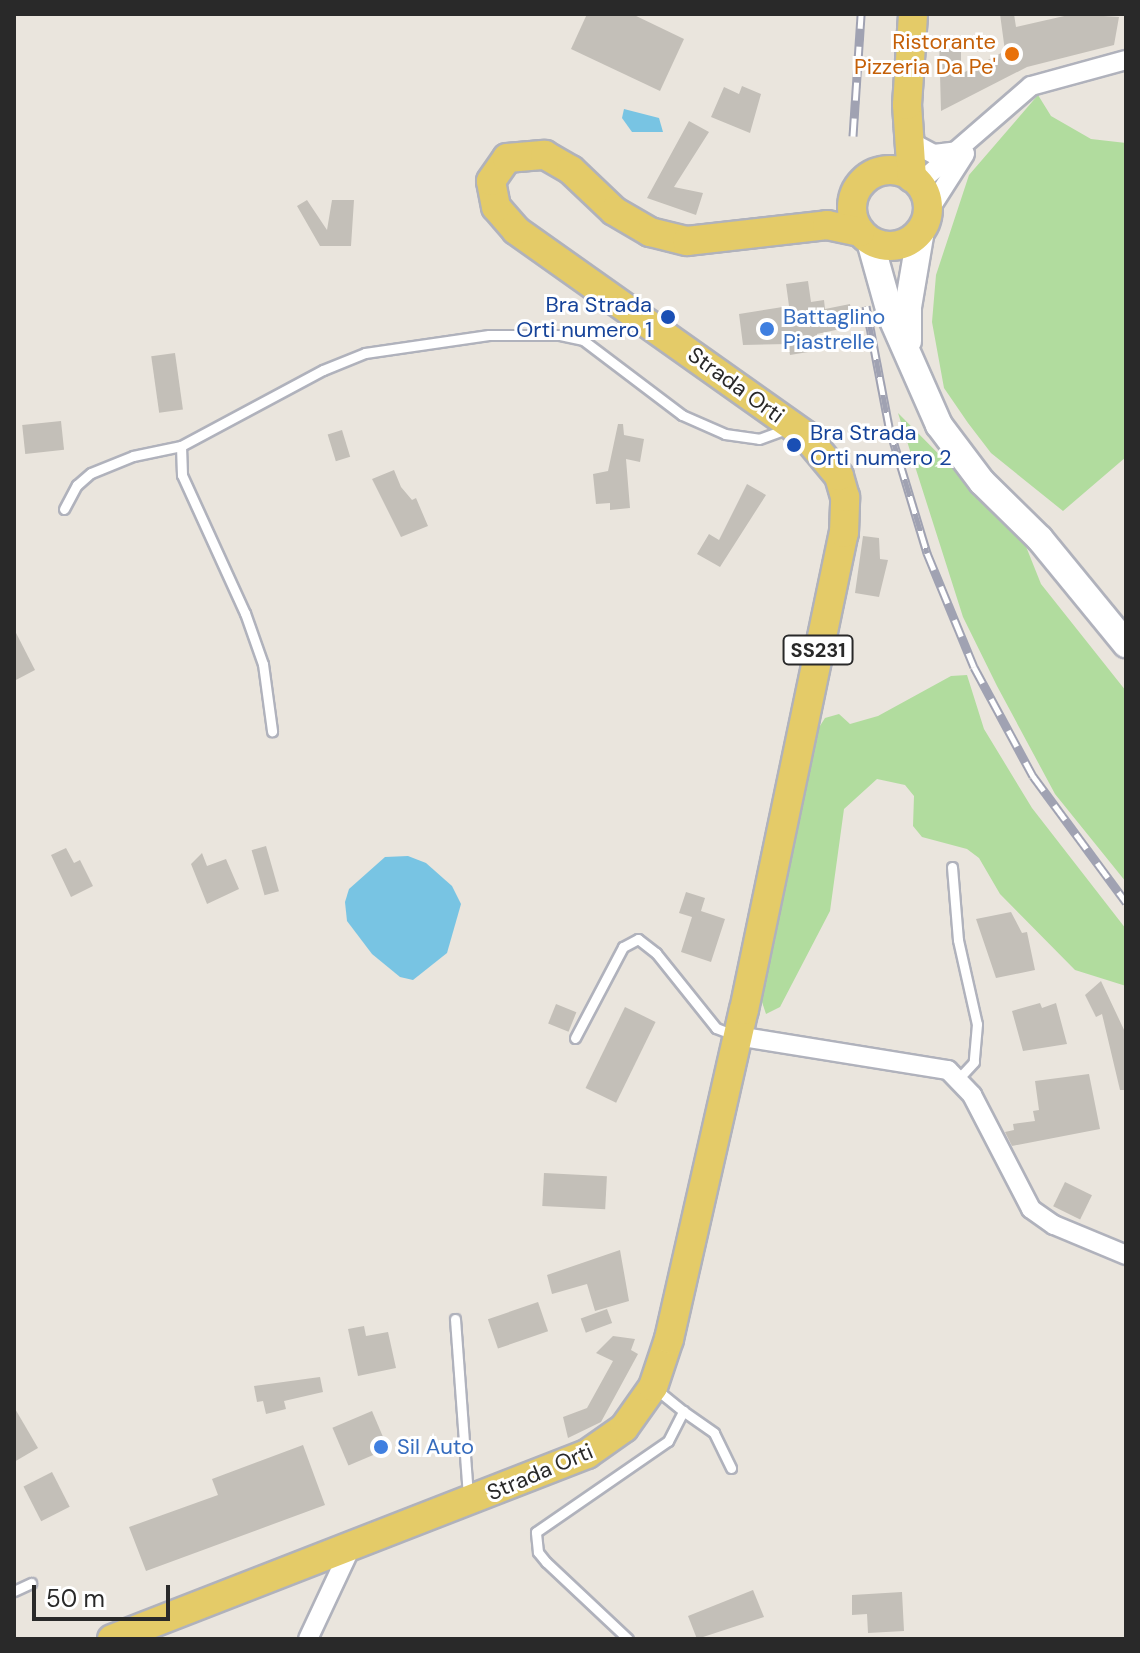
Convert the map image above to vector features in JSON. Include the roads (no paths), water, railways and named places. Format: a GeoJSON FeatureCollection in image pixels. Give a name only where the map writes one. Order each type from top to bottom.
{"type":"FeatureCollection","features":[{"type":"Feature","properties":{"kind":"main road","name":"SS231"},"geometry":{"type":"LineString","coordinates":[[865,236],[892,246],[924,221],[915,180],[907,105],[913,14]]}},
{"type":"Feature","properties":{"kind":"main road","name":"SS231"},"geometry":{"type":"LineString","coordinates":[[853,197],[859,185],[880,171],[896,143],[907,105]]}},
{"type":"Feature","properties":{"kind":"main road","name":"Strada Orti"},"geometry":{"type":"LineString","coordinates":[[112,1639],[469,1502],[602,1446],[635,1416],[653,1387],[669,1339],[737,1036],[844,533],[845,497],[839,476],[824,454],[792,426],[516,230],[496,207],[491,181],[507,158],[545,155],[571,170],[614,211],[650,232],[687,241],[827,225],[865,236]]}},
{"type":"Feature","properties":{"kind":"main road"},"geometry":{"type":"LineString","coordinates":[[880,171],[915,180]]}},
{"type":"Feature","properties":{"kind":"main road"},"geometry":{"type":"LineString","coordinates":[[853,197],[851,209],[865,236],[908,360],[958,454],[1040,539],[1126,644]]}},
{"type":"Feature","properties":{"kind":"main road","name":"Strada Orti"},"geometry":{"type":"LineString","coordinates":[[786,228],[853,197]]}},
{"type":"Feature","properties":{"kind":"main road"},"geometry":{"type":"LineString","coordinates":[[908,360],[908,307],[924,221]]}},
{"type":"Feature","properties":{"kind":"street"},"geometry":{"type":"LineString","coordinates":[[915,180],[959,151],[1031,86],[1126,60]]}},
{"type":"Feature","properties":{"kind":"street"},"geometry":{"type":"LineString","coordinates":[[924,221],[978,135]]}},
{"type":"Feature","properties":{"kind":"street"},"geometry":{"type":"LineString","coordinates":[[911,142],[934,154],[959,151]]}},
{"type":"Feature","properties":{"kind":"street"},"geometry":{"type":"LineString","coordinates":[[737,1036],[948,1070],[960,1077],[1031,1209],[1054,1225],[1126,1255]]}},
{"type":"Feature","properties":{"kind":"street"},"geometry":{"type":"LineString","coordinates":[[308,1639],[352,1545]]}},
{"type":"Feature","properties":{"kind":"lane"},"geometry":{"type":"LineString","coordinates":[[64,509],[77,485],[91,473],[133,456],[181,446],[323,370],[365,353],[505,334],[583,340],[682,415],[725,434],[759,439],[792,426]]}},
{"type":"Feature","properties":{"kind":"lane"},"geometry":{"type":"LineString","coordinates":[[181,446],[182,475],[245,613],[263,664],[272,731]]}},
{"type":"Feature","properties":{"kind":"lane"},"geometry":{"type":"LineString","coordinates":[[952,867],[958,940],[977,1024],[974,1062],[960,1077]]}},
{"type":"Feature","properties":{"kind":"lane"},"geometry":{"type":"LineString","coordinates":[[575,1038],[623,947],[638,939],[656,953],[716,1028],[737,1036]]}},
{"type":"Feature","properties":{"kind":"lane"},"geometry":{"type":"LineString","coordinates":[[455,1319],[469,1502]]}},
{"type":"Feature","properties":{"kind":"lane"},"geometry":{"type":"LineString","coordinates":[[653,1387],[714,1433],[731,1468]]}},
{"type":"Feature","properties":{"kind":"lane"},"geometry":{"type":"LineString","coordinates":[[628,1639],[546,1562],[538,1552],[536,1532],[668,1441],[683,1411]]}},
{"type":"Feature","properties":{"kind":"lane"},"geometry":{"type":"LineString","coordinates":[[14,1591],[31,1583]]}},
{"type":"Feature","properties":{"kind":"water"},"geometry":{"type":"Polygon","coordinates":[[[624,109],[659,118],[663,132],[632,132],[622,118],[624,109]]]}},
{"type":"Feature","properties":{"kind":"water"},"geometry":{"type":"Polygon","coordinates":[[[408,856],[426,863],[452,886],[461,904],[447,953],[413,980],[400,977],[372,954],[347,921],[345,902],[349,889],[385,857],[408,856]]]}},
{"type":"Feature","properties":{"kind":"railway"},"geometry":{"type":"LineString","coordinates":[[853,136],[861,14]]}},
{"type":"Feature","properties":{"kind":"railway"},"geometry":{"type":"LineString","coordinates":[[866,306],[889,427],[927,553],[974,667],[1033,776],[1126,902]]}},
{"type":"Feature","properties":{"kind":"place","name":"Ristorante Pizzeria Da Pe'"},"geometry":{"type":"Point","coordinates":[1012,54]}},
{"type":"Feature","properties":{"kind":"place","name":"Bra Strada Orti numero 1"},"geometry":{"type":"Point","coordinates":[668,317]}},
{"type":"Feature","properties":{"kind":"place","name":"Battaglino Piastrelle"},"geometry":{"type":"Point","coordinates":[767,329]}},
{"type":"Feature","properties":{"kind":"place","name":"Bra Strada Orti numero 2"},"geometry":{"type":"Point","coordinates":[794,445]}},
{"type":"Feature","properties":{"kind":"place","name":"Sil Auto"},"geometry":{"type":"Point","coordinates":[381,1447]}}]}
